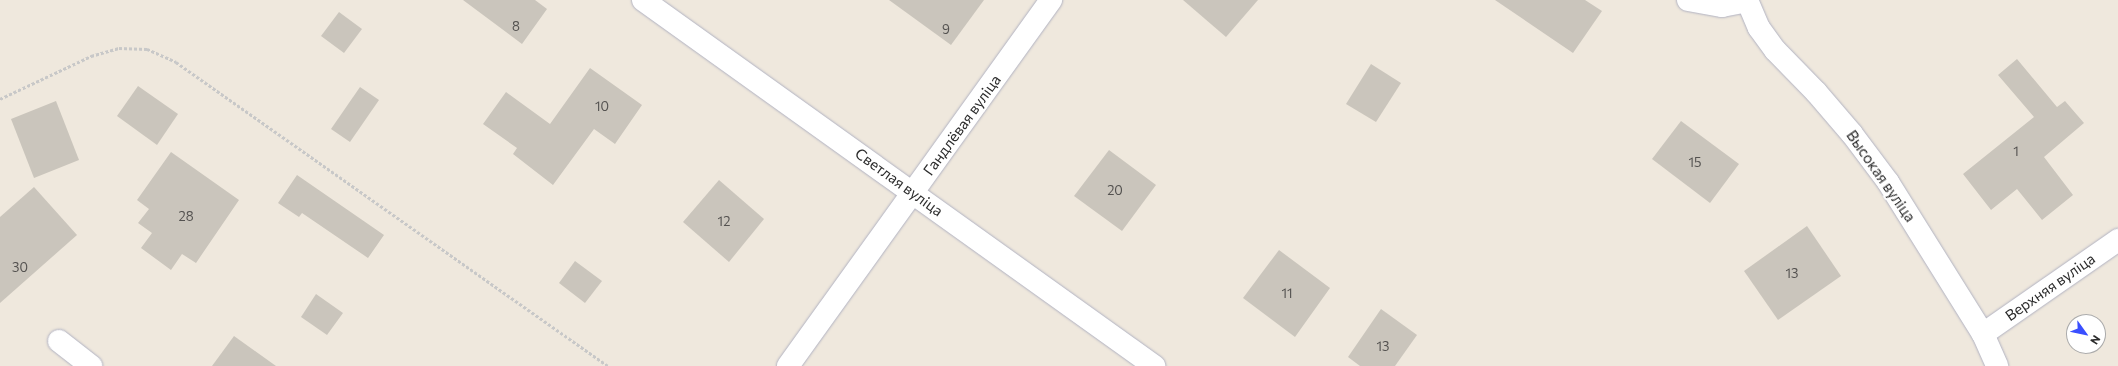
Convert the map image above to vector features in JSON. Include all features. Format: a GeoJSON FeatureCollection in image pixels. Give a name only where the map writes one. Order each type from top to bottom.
{"type":"FeatureCollection","features":[{"type":"Feature","properties":{"kind":"street","name":"Светлая вуліца"},"geometry":{"type":"LineString","coordinates":[[643,0],[1154,366]]}},
{"type":"Feature","properties":{"kind":"street","name":"Гандлёвая вуліца"},"geometry":{"type":"LineString","coordinates":[[788,366],[1051,0]]}},
{"type":"Feature","properties":{"kind":"street"},"geometry":{"type":"LineString","coordinates":[[1688,0],[1722,6],[1747,1]]}},
{"type":"Feature","properties":{"kind":"street","name":"Высокая вуліца"},"geometry":{"type":"LineString","coordinates":[[1747,1],[1759,28],[1775,50],[1816,92],[1852,134],[1888,182],[1983,334],[1997,366]]}},
{"type":"Feature","properties":{"kind":"street","name":"Верхняя вуліца"},"geometry":{"type":"LineString","coordinates":[[1983,334],[2118,240]]}},
{"type":"Feature","properties":{"kind":"street"},"geometry":{"type":"LineString","coordinates":[[59,341],[91,366]]}},
{"type":"Feature","properties":{"kind":"path"},"geometry":{"type":"LineString","coordinates":[[0,99],[91,56],[119,48],[147,49],[176,62],[608,366]]}},
{"type":"Feature","properties":{"kind":"building"},"geometry":{"type":"Polygon","coordinates":[[[463,0],[535,0],[547,9],[522,44],[463,0]]]}},
{"type":"Feature","properties":{"kind":"building"},"geometry":{"type":"Polygon","coordinates":[[[889,0],[984,0],[951,45],[889,0]]]}},
{"type":"Feature","properties":{"kind":"building"},"geometry":{"type":"Polygon","coordinates":[[[1183,0],[1258,0],[1226,37],[1183,0]]]}},
{"type":"Feature","properties":{"kind":"building"},"geometry":{"type":"Polygon","coordinates":[[[1495,0],[1585,0],[1602,11],[1573,53],[1495,0]]]}},
{"type":"Feature","properties":{"kind":"building"},"geometry":{"type":"Polygon","coordinates":[[[339,12],[362,29],[344,53],[321,36],[339,12]]]}},
{"type":"Feature","properties":{"kind":"building"},"geometry":{"type":"Polygon","coordinates":[[[2017,59],[2057,107],[2065,101],[2084,123],[2044,157],[2073,195],[2042,220],[2017,189],[1991,210],[1963,174],[2034,117],[1998,75],[2017,59]]]}},
{"type":"Feature","properties":{"kind":"building"},"geometry":{"type":"Polygon","coordinates":[[[1371,64],[1401,83],[1376,122],[1346,104],[1371,64]]]}},
{"type":"Feature","properties":{"kind":"building"},"geometry":{"type":"Polygon","coordinates":[[[590,68],[642,105],[615,144],[594,129],[553,185],[513,154],[517,148],[483,124],[506,92],[550,124],[590,68]]]}},
{"type":"Feature","properties":{"kind":"building"},"geometry":{"type":"Polygon","coordinates":[[[138,86],[178,114],[157,145],[117,116],[138,86]]]}},
{"type":"Feature","properties":{"kind":"building"},"geometry":{"type":"Polygon","coordinates":[[[360,87],[379,100],[350,142],[331,129],[360,87]]]}},
{"type":"Feature","properties":{"kind":"building"},"geometry":{"type":"Polygon","coordinates":[[[56,101],[79,160],[34,178],[11,119],[56,101]]]}},
{"type":"Feature","properties":{"kind":"building"},"geometry":{"type":"Polygon","coordinates":[[[1681,121],[1739,164],[1710,203],[1652,159],[1681,121]]]}},
{"type":"Feature","properties":{"kind":"building"},"geometry":{"type":"Polygon","coordinates":[[[1109,150],[1156,185],[1122,231],[1074,196],[1109,150]]]}},
{"type":"Feature","properties":{"kind":"building"},"geometry":{"type":"Polygon","coordinates":[[[171,152],[239,200],[196,263],[182,254],[171,270],[141,248],[152,233],[138,223],[149,209],[137,200],[171,152]]]}},
{"type":"Feature","properties":{"kind":"building"},"geometry":{"type":"Polygon","coordinates":[[[297,175],[384,235],[368,258],[302,213],[299,217],[278,203],[297,175]]]}},
{"type":"Feature","properties":{"kind":"building"},"geometry":{"type":"Polygon","coordinates":[[[719,180],[764,219],[729,262],[683,222],[719,180]]]}},
{"type":"Feature","properties":{"kind":"building"},"geometry":{"type":"Polygon","coordinates":[[[34,187],[77,235],[0,303],[0,217],[34,187]]]}},
{"type":"Feature","properties":{"kind":"building"},"geometry":{"type":"Polygon","coordinates":[[[1807,226],[1841,276],[1778,320],[1744,271],[1807,226]]]}},
{"type":"Feature","properties":{"kind":"building"},"geometry":{"type":"Polygon","coordinates":[[[1279,250],[1330,288],[1295,337],[1243,298],[1279,250]]]}},
{"type":"Feature","properties":{"kind":"building"},"geometry":{"type":"Polygon","coordinates":[[[575,261],[602,281],[585,303],[559,283],[575,261]]]}},
{"type":"Feature","properties":{"kind":"building"},"geometry":{"type":"Polygon","coordinates":[[[316,294],[343,313],[327,335],[301,317],[316,294]]]}},
{"type":"Feature","properties":{"kind":"building"},"geometry":{"type":"Polygon","coordinates":[[[1381,309],[1417,335],[1395,366],[1360,366],[1348,357],[1381,309]]]}},
{"type":"Feature","properties":{"kind":"building"},"geometry":{"type":"Polygon","coordinates":[[[234,336],[276,366],[212,366],[234,336]]]}}]}
